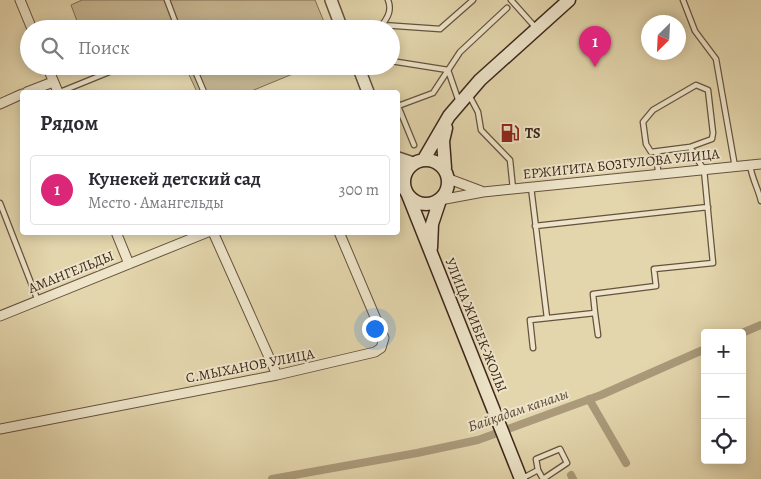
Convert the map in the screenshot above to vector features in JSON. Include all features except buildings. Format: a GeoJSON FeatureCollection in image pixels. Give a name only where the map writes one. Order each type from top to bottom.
{"type":"FeatureCollection","features":[{"type":"Feature","properties":{"kind":"main road"},"geometry":{"type":"LineString","coordinates":[[440,200],[429,204],[418,203],[406,190],[405,173],[418,161],[449,116],[480,80],[569,0]]}},
{"type":"Feature","properties":{"kind":"main road"},"geometry":{"type":"LineString","coordinates":[[431,253],[432,224],[440,200],[448,190],[442,141],[449,116]]}},
{"type":"Feature","properties":{"kind":"main road"},"geometry":{"type":"LineString","coordinates":[[418,161],[435,160],[447,173]]}},
{"type":"Feature","properties":{"kind":"main road","name":"УЛИЦА ЖИБЕК-ЖОЛЫ"},"geometry":{"type":"LineString","coordinates":[[406,190],[522,479]]}},
{"type":"Feature","properties":{"kind":"street"},"geometry":{"type":"LineString","coordinates":[[20,0],[28,20]]}},
{"type":"Feature","properties":{"kind":"street"},"geometry":{"type":"LineString","coordinates":[[331,0],[339,20]]}},
{"type":"Feature","properties":{"kind":"street"},"geometry":{"type":"LineString","coordinates":[[50,75],[58,90]]}},
{"type":"Feature","properties":{"kind":"street"},"geometry":{"type":"LineString","coordinates":[[361,75],[367,90]]}},
{"type":"Feature","properties":{"kind":"street"},"geometry":{"type":"LineString","coordinates":[[32,90],[53,82]]}},
{"type":"Feature","properties":{"kind":"street"},"geometry":{"type":"LineString","coordinates":[[0,104],[20,95]]}},
{"type":"Feature","properties":{"kind":"street"},"geometry":{"type":"LineString","coordinates":[[400,158],[418,161]]}},
{"type":"Feature","properties":{"kind":"street","name":"ЕРЖИГИТА БОЗГУЛОВА УЛИЦА"},"geometry":{"type":"LineString","coordinates":[[440,200],[483,192],[761,164]]}},
{"type":"Feature","properties":{"kind":"street"},"geometry":{"type":"LineString","coordinates":[[400,172],[406,190]]}},
{"type":"Feature","properties":{"kind":"street"},"geometry":{"type":"LineString","coordinates":[[447,173],[483,192]]}},
{"type":"Feature","properties":{"kind":"street"},"geometry":{"type":"LineString","coordinates":[[117,235],[129,264]]}},
{"type":"Feature","properties":{"kind":"street","name":"АМАНГЕЛЬДЫ"},"geometry":{"type":"LineString","coordinates":[[0,316],[201,235]]}},
{"type":"Feature","properties":{"kind":"street"},"geometry":{"type":"LineString","coordinates":[[214,235],[277,375]]}},
{"type":"Feature","properties":{"kind":"street","name":"С.МЫХАНОВ УЛИЦА"},"geometry":{"type":"LineString","coordinates":[[0,429],[277,375],[375,352],[381,348],[384,338],[340,235]]}},
{"type":"Feature","properties":{"kind":"lane"},"geometry":{"type":"LineString","coordinates":[[167,0],[175,20]]}},
{"type":"Feature","properties":{"kind":"lane"},"geometry":{"type":"LineString","coordinates":[[386,20],[390,6],[388,0]]}},
{"type":"Feature","properties":{"kind":"lane"},"geometry":{"type":"LineString","coordinates":[[400,28],[440,29],[472,0]]}},
{"type":"Feature","properties":{"kind":"lane"},"geometry":{"type":"LineString","coordinates":[[511,0],[537,29]]}},
{"type":"Feature","properties":{"kind":"lane"},"geometry":{"type":"LineString","coordinates":[[683,0],[695,31],[716,59],[735,167]]}},
{"type":"Feature","properties":{"kind":"lane"},"geometry":{"type":"LineString","coordinates":[[400,105],[432,93],[460,52],[507,8]]}},
{"type":"Feature","properties":{"kind":"lane"},"geometry":{"type":"LineString","coordinates":[[400,62],[448,70]]}},
{"type":"Feature","properties":{"kind":"lane"},"geometry":{"type":"LineString","coordinates":[[448,70],[464,98],[478,112],[481,130],[510,160],[512,189]]}},
{"type":"Feature","properties":{"kind":"lane"},"geometry":{"type":"LineString","coordinates":[[64,90],[102,75]]}},
{"type":"Feature","properties":{"kind":"lane"},"geometry":{"type":"LineString","coordinates":[[197,75],[203,90]]}},
{"type":"Feature","properties":{"kind":"lane"},"geometry":{"type":"LineString","coordinates":[[696,85],[708,90],[713,133],[712,139],[690,147],[657,153],[651,152],[646,144],[643,122],[653,110],[696,85]]}},
{"type":"Feature","properties":{"kind":"lane"},"geometry":{"type":"LineString","coordinates":[[400,111],[414,145]]}},
{"type":"Feature","properties":{"kind":"lane"},"geometry":{"type":"LineString","coordinates":[[598,335],[593,294],[656,286],[654,269],[713,263],[704,170],[690,147]]}},
{"type":"Feature","properties":{"kind":"lane"},"geometry":{"type":"LineString","coordinates":[[657,153],[658,174]]}},
{"type":"Feature","properties":{"kind":"lane"},"geometry":{"type":"LineString","coordinates":[[750,165],[752,181],[759,191],[761,202]]}},
{"type":"Feature","properties":{"kind":"lane"},"geometry":{"type":"LineString","coordinates":[[531,187],[547,318]]}},
{"type":"Feature","properties":{"kind":"lane"},"geometry":{"type":"LineString","coordinates":[[0,203],[38,301]]}},
{"type":"Feature","properties":{"kind":"lane"},"geometry":{"type":"LineString","coordinates":[[536,226],[708,207]]}},
{"type":"Feature","properties":{"kind":"lane"},"geometry":{"type":"LineString","coordinates":[[533,348],[530,320],[595,313]]}},
{"type":"Feature","properties":{"kind":"lane"},"geometry":{"type":"LineString","coordinates":[[560,449],[567,463],[543,479],[538,470],[536,459],[560,449]]}},
{"type":"Feature","properties":{"kind":"lane"},"geometry":{"type":"LineString","coordinates":[[522,479],[538,470]]}},
{"type":"Feature","properties":{"kind":"shaded area"},"geometry":{"type":"Polygon","coordinates":[[[82,0],[315,0],[323,20],[77,20],[71,5],[82,0]]]}},
{"type":"Feature","properties":{"kind":"shaded area"},"geometry":{"type":"Polygon","coordinates":[[[189,75],[290,75],[254,90],[196,90],[189,75]]]}},
{"type":"Feature","properties":{"kind":"waterway","name":"Байқадам каналы"},"geometry":{"type":"LineString","coordinates":[[746,331],[761,325]]}},
{"type":"Feature","properties":{"kind":"waterway","name":"Байқадам каналы"},"geometry":{"type":"LineString","coordinates":[[272,479],[478,440],[601,395],[701,351]]}},
{"type":"Feature","properties":{"kind":"waterway"},"geometry":{"type":"LineString","coordinates":[[589,399],[626,463]]}},
{"type":"Feature","properties":{"kind":"waterway"},"geometry":{"type":"LineString","coordinates":[[571,475],[573,479]]}},
{"type":"Feature","properties":{"kind":"place","name":"Кунекей детский сад"},"geometry":{"type":"Point","coordinates":[595,67]}},
{"type":"Feature","properties":{"kind":"place","name":"TS"},"geometry":{"type":"Point","coordinates":[510,133]}}]}
